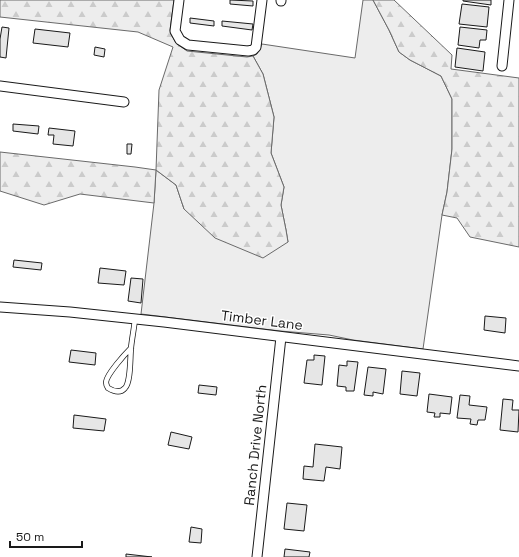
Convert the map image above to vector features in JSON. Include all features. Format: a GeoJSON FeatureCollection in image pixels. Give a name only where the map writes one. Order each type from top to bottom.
{"type":"FeatureCollection","features":[{"type":"Feature","properties":{"kind":"street"},"geometry":{"type":"LineString","coordinates":[[179,0],[175,31],[180,40],[188,45],[248,51],[253,50],[256,47],[262,0]]}},
{"type":"Feature","properties":{"kind":"street"},"geometry":{"type":"LineString","coordinates":[[502,66],[509,0]]}},
{"type":"Feature","properties":{"kind":"street"},"geometry":{"type":"LineString","coordinates":[[0,86],[124,102]]}},
{"type":"Feature","properties":{"kind":"street","name":"Timber Lane"},"geometry":{"type":"LineString","coordinates":[[0,307],[135,319],[519,366]]}},
{"type":"Feature","properties":{"kind":"street","name":"Ranch Drive North"},"geometry":{"type":"LineString","coordinates":[[257,557],[281,337]]}},
{"type":"Feature","properties":{"kind":"lane"},"geometry":{"type":"LineString","coordinates":[[131,348],[121,359],[106,381],[106,385],[112,391],[120,392],[124,390],[127,385],[135,319]]}},
{"type":"Feature","properties":{"kind":"shaded area"},"geometry":{"type":"Polygon","coordinates":[[[363,0],[373,0],[399,52],[410,60],[441,76],[452,99],[452,149],[447,192],[442,215],[423,349],[353,340],[329,335],[280,331],[141,314],[154,203],[156,170],[176,185],[184,209],[288,242],[281,205],[284,187],[271,153],[274,117],[263,74],[253,56],[257,54],[262,44],[355,58],[363,0]]]}},
{"type":"Feature","properties":{"kind":"green space"},"geometry":{"type":"Polygon","coordinates":[[[0,0],[174,0],[170,30],[171,34],[176,43],[187,51],[247,57],[253,56],[263,74],[274,117],[271,153],[284,187],[281,205],[288,242],[263,258],[215,238],[184,209],[176,185],[156,170],[159,90],[173,47],[138,32],[0,17],[0,0]]]}},
{"type":"Feature","properties":{"kind":"green space"},"geometry":{"type":"Polygon","coordinates":[[[373,0],[394,0],[452,55],[451,69],[519,78],[519,247],[470,237],[457,218],[442,215],[447,192],[452,149],[452,99],[441,76],[410,60],[399,52],[373,0]]]}},
{"type":"Feature","properties":{"kind":"green space"},"geometry":{"type":"Polygon","coordinates":[[[0,152],[156,170],[154,203],[80,194],[44,205],[0,191],[0,152]]]}},
{"type":"Feature","properties":{"kind":"building"},"geometry":{"type":"Polygon","coordinates":[[[230,0],[253,1],[253,6],[230,4],[230,0]]]}},
{"type":"Feature","properties":{"kind":"building"},"geometry":{"type":"Polygon","coordinates":[[[491,0],[491,5],[463,1],[491,0]]]}},
{"type":"Feature","properties":{"kind":"building"},"geometry":{"type":"Polygon","coordinates":[[[462,4],[489,7],[487,27],[459,24],[462,4]]]}},
{"type":"Feature","properties":{"kind":"building"},"geometry":{"type":"Polygon","coordinates":[[[190,18],[214,21],[214,26],[190,23],[190,18]]]}},
{"type":"Feature","properties":{"kind":"building"},"geometry":{"type":"Polygon","coordinates":[[[222,21],[253,24],[252,30],[222,26],[222,21]]]}},
{"type":"Feature","properties":{"kind":"building"},"geometry":{"type":"Polygon","coordinates":[[[2,27],[9,28],[6,58],[0,57],[2,27]]]}},
{"type":"Feature","properties":{"kind":"building"},"geometry":{"type":"Polygon","coordinates":[[[460,27],[487,30],[486,40],[480,40],[479,48],[458,45],[460,27]]]}},
{"type":"Feature","properties":{"kind":"building"},"geometry":{"type":"Polygon","coordinates":[[[35,29],[70,33],[68,47],[33,43],[35,29]]]}},
{"type":"Feature","properties":{"kind":"building"},"geometry":{"type":"Polygon","coordinates":[[[95,47],[105,49],[104,57],[94,55],[95,47]]]}},
{"type":"Feature","properties":{"kind":"building"},"geometry":{"type":"Polygon","coordinates":[[[457,48],[485,52],[483,71],[455,67],[457,48]]]}},
{"type":"Feature","properties":{"kind":"building"},"geometry":{"type":"Polygon","coordinates":[[[13,124],[39,126],[38,134],[13,131],[13,124]]]}},
{"type":"Feature","properties":{"kind":"building"},"geometry":{"type":"Polygon","coordinates":[[[49,128],[75,131],[73,146],[53,144],[54,135],[48,135],[49,128]]]}},
{"type":"Feature","properties":{"kind":"building"},"geometry":{"type":"Polygon","coordinates":[[[127,144],[132,144],[131,154],[127,154],[127,144]]]}},
{"type":"Feature","properties":{"kind":"building"},"geometry":{"type":"Polygon","coordinates":[[[14,260],[42,263],[41,270],[13,267],[14,260]]]}},
{"type":"Feature","properties":{"kind":"building"},"geometry":{"type":"Polygon","coordinates":[[[100,268],[126,271],[124,285],[98,283],[100,268]]]}},
{"type":"Feature","properties":{"kind":"building"},"geometry":{"type":"Polygon","coordinates":[[[131,278],[143,279],[141,303],[128,301],[131,278]]]}},
{"type":"Feature","properties":{"kind":"building"},"geometry":{"type":"Polygon","coordinates":[[[485,316],[506,318],[505,333],[484,330],[485,316]]]}},
{"type":"Feature","properties":{"kind":"building"},"geometry":{"type":"Polygon","coordinates":[[[71,350],[96,353],[95,365],[69,362],[71,350]]]}},
{"type":"Feature","properties":{"kind":"building"},"geometry":{"type":"Polygon","coordinates":[[[314,355],[325,356],[322,385],[304,383],[307,360],[314,360],[314,355]]]}},
{"type":"Feature","properties":{"kind":"building"},"geometry":{"type":"Polygon","coordinates":[[[347,361],[358,362],[354,391],[346,391],[346,387],[337,386],[339,365],[347,366],[347,361]]]}},
{"type":"Feature","properties":{"kind":"building"},"geometry":{"type":"Polygon","coordinates":[[[368,367],[386,369],[383,394],[373,392],[373,396],[364,395],[368,367]]]}},
{"type":"Feature","properties":{"kind":"building"},"geometry":{"type":"Polygon","coordinates":[[[402,371],[420,373],[417,396],[400,394],[402,371]]]}},
{"type":"Feature","properties":{"kind":"building"},"geometry":{"type":"Polygon","coordinates":[[[199,385],[217,387],[216,395],[198,393],[199,385]]]}},
{"type":"Feature","properties":{"kind":"building"},"geometry":{"type":"Polygon","coordinates":[[[429,394],[452,397],[450,414],[440,413],[440,417],[434,417],[435,413],[427,412],[429,394]]]}},
{"type":"Feature","properties":{"kind":"building"},"geometry":{"type":"Polygon","coordinates":[[[460,395],[470,396],[469,405],[487,407],[485,420],[478,420],[477,425],[470,424],[471,419],[457,418],[460,395]]]}},
{"type":"Feature","properties":{"kind":"building"},"geometry":{"type":"Polygon","coordinates":[[[503,399],[513,400],[512,410],[519,410],[518,432],[500,430],[503,399]]]}},
{"type":"Feature","properties":{"kind":"building"},"geometry":{"type":"Polygon","coordinates":[[[74,415],[106,419],[104,431],[73,428],[74,415]]]}},
{"type":"Feature","properties":{"kind":"building"},"geometry":{"type":"Polygon","coordinates":[[[171,432],[192,437],[189,449],[168,445],[171,432]]]}},
{"type":"Feature","properties":{"kind":"building"},"geometry":{"type":"Polygon","coordinates":[[[315,444],[342,447],[340,469],[326,467],[324,481],[303,479],[304,466],[313,467],[315,444]]]}},
{"type":"Feature","properties":{"kind":"building"},"geometry":{"type":"Polygon","coordinates":[[[287,503],[307,505],[304,531],[284,529],[287,503]]]}},
{"type":"Feature","properties":{"kind":"building"},"geometry":{"type":"Polygon","coordinates":[[[191,527],[202,529],[201,543],[189,542],[191,527]]]}},
{"type":"Feature","properties":{"kind":"building"},"geometry":{"type":"Polygon","coordinates":[[[285,549],[310,552],[309,557],[284,557],[285,549]]]}},
{"type":"Feature","properties":{"kind":"building"},"geometry":{"type":"Polygon","coordinates":[[[126,554],[152,557],[126,557],[126,554]]]}}]}
